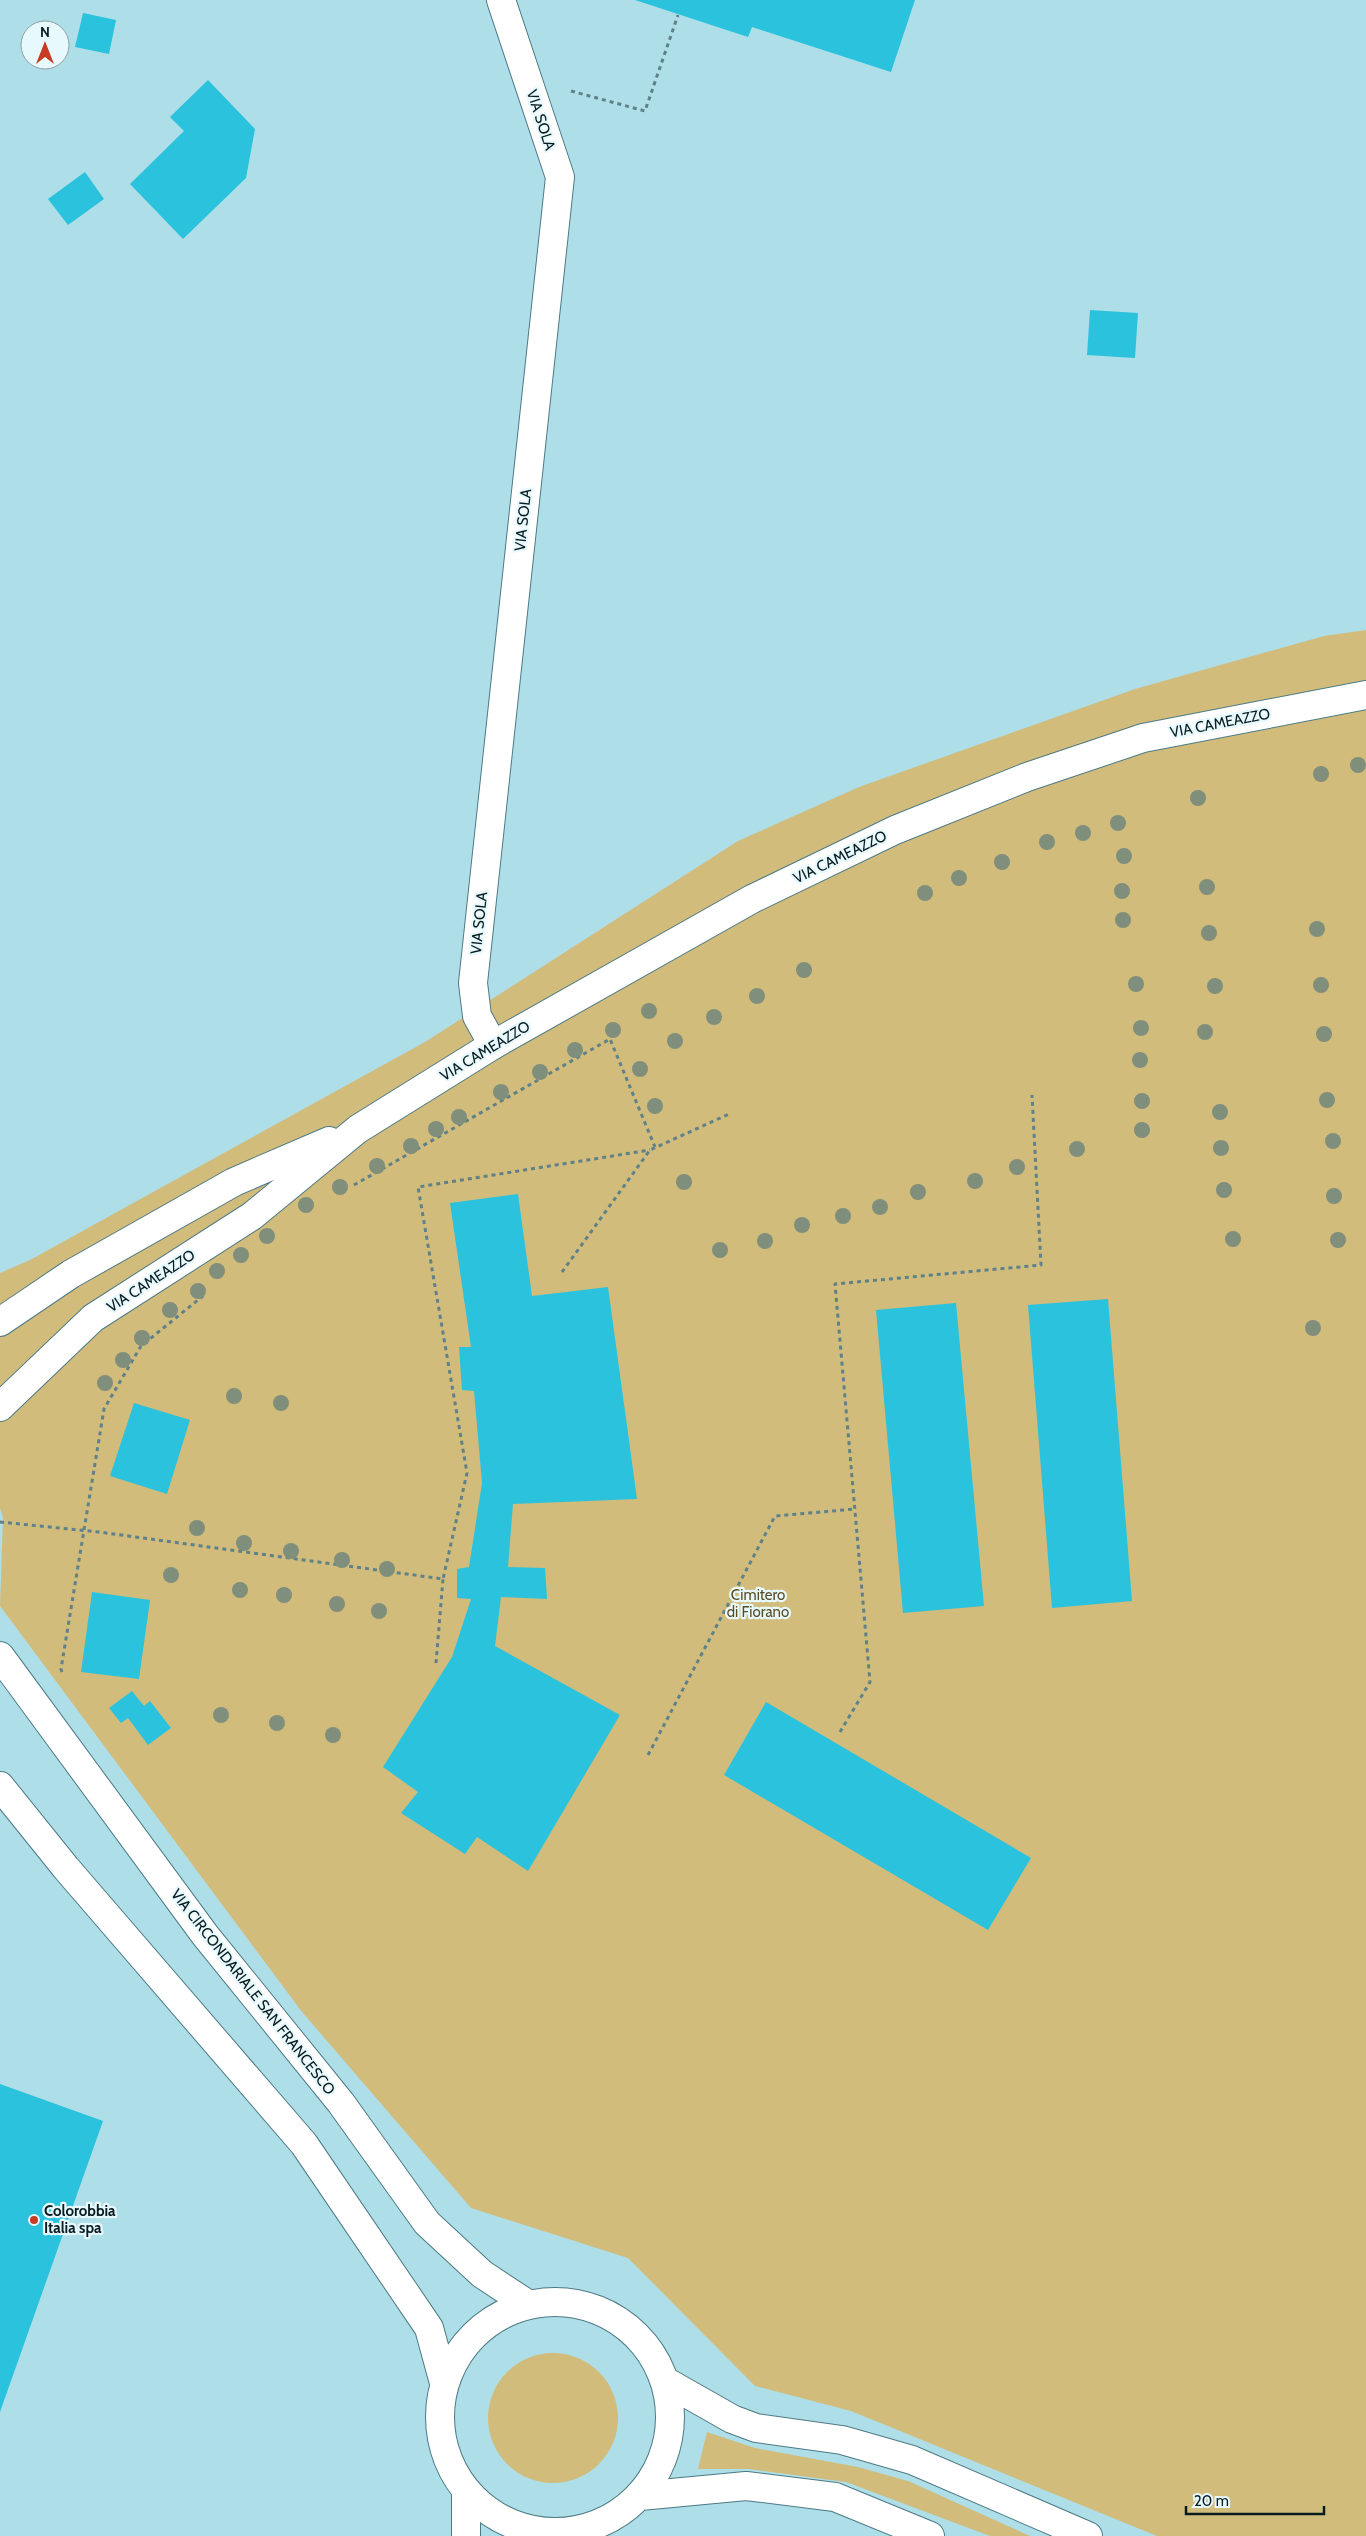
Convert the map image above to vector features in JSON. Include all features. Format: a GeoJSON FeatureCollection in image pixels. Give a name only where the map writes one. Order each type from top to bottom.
{"type":"FeatureCollection","features":[{"type":"Feature","properties":{"kind":"street","name":"VIA SOLA"},"geometry":{"type":"LineString","coordinates":[[493,1045],[477,1016],[473,983],[560,177],[502,0]]}},
{"type":"Feature","properties":{"kind":"street","name":"VIA CAMEAZZO"},"geometry":{"type":"LineString","coordinates":[[0,1407],[93,1318],[252,1216],[358,1129],[493,1045],[752,900],[818,866],[895,830],[1027,777],[1143,738],[1366,695]]}},
{"type":"Feature","properties":{"kind":"street","name":"VIA CAMEAZZO"},"geometry":{"type":"LineString","coordinates":[[0,1322],[71,1274],[234,1182],[358,1129]]}},
{"type":"Feature","properties":{"kind":"street","name":"VIA CIRCONDARIALE SAN FRANCESCO"},"geometry":{"type":"LineString","coordinates":[[0,1656],[205,1935],[341,2103],[426,2224],[482,2274],[529,2305]]}},
{"type":"Feature","properties":{"kind":"street"},"geometry":{"type":"LineString","coordinates":[[0,1786],[66,1868],[304,2144],[429,2328],[444,2383]]}},
{"type":"Feature","properties":{"kind":"street"},"geometry":{"type":"LineString","coordinates":[[550,2302],[572,2303],[612,2316],[644,2344],[656,2361],[665,2381],[671,2422],[668,2442],[662,2461],[652,2480],[640,2496],[616,2514],[580,2533],[550,2532],[519,2527],[490,2512],[466,2490],[453,2471],[444,2451],[440,2428],[440,2405],[444,2383],[459,2353],[476,2332],[492,2320],[529,2305],[550,2302]]}},
{"type":"Feature","properties":{"kind":"street"},"geometry":{"type":"LineString","coordinates":[[665,2381],[732,2419],[756,2428],[842,2440],[912,2460],[1088,2536]]}},
{"type":"Feature","properties":{"kind":"street"},"geometry":{"type":"LineString","coordinates":[[640,2496],[746,2486],[835,2497],[930,2536]]}},
{"type":"Feature","properties":{"kind":"street"},"geometry":{"type":"LineString","coordinates":[[466,2490],[466,2536]]}},
{"type":"Feature","properties":{"kind":"path"},"geometry":{"type":"LineString","coordinates":[[538,113],[572,91],[645,111],[678,14]]}},
{"type":"Feature","properties":{"kind":"path"},"geometry":{"type":"LineString","coordinates":[[347,1189],[610,1039],[655,1147]]}},
{"type":"Feature","properties":{"kind":"path"},"geometry":{"type":"LineString","coordinates":[[840,1732],[870,1682],[835,1284],[1041,1265],[1032,1095]]}},
{"type":"Feature","properties":{"kind":"path"},"geometry":{"type":"LineString","coordinates":[[436,1663],[443,1579],[467,1473],[418,1187],[650,1150],[728,1114]]}},
{"type":"Feature","properties":{"kind":"path"},"geometry":{"type":"LineString","coordinates":[[562,1272],[650,1150]]}},
{"type":"Feature","properties":{"kind":"path"},"geometry":{"type":"LineString","coordinates":[[66,1677],[61,1669],[104,1409],[141,1346],[208,1292]]}},
{"type":"Feature","properties":{"kind":"path"},"geometry":{"type":"LineString","coordinates":[[648,1756],[775,1516],[855,1508]]}},
{"type":"Feature","properties":{"kind":"path"},"geometry":{"type":"LineString","coordinates":[[0,1522],[83,1532],[99,1532],[443,1579]]}},
{"type":"Feature","properties":{"kind":"green space","name":"Cimitero di Fiorano"},"geometry":{"type":"Polygon","coordinates":[[[1366,630],[1366,2536],[1157,2536],[851,2411],[755,2386],[628,2258],[471,2208],[302,2012],[0,1606],[3,1518],[0,1508],[0,1273],[30,1260],[425,1042],[738,841],[859,787],[1135,689],[1324,636],[1366,630]]]}},
{"type":"Feature","properties":{"kind":"green space"},"geometry":{"type":"Polygon","coordinates":[[[553,2353],[578,2358],[599,2372],[613,2393],[618,2418],[613,2443],[599,2464],[578,2478],[553,2483],[528,2478],[507,2464],[493,2443],[488,2418],[493,2393],[507,2372],[528,2358],[553,2353]]]}},
{"type":"Feature","properties":{"kind":"green space"},"geometry":{"type":"Polygon","coordinates":[[[707,2432],[755,2448],[858,2467],[908,2481],[1030,2536],[990,2536],[846,2482],[748,2469],[698,2469],[707,2432]]]}},
{"type":"Feature","properties":{"kind":"building"},"geometry":{"type":"Polygon","coordinates":[[[635,0],[915,0],[891,72],[752,27],[748,37],[635,0]]]}},
{"type":"Feature","properties":{"kind":"building"},"geometry":{"type":"Polygon","coordinates":[[[83,13],[116,20],[109,54],[75,47],[83,13]]]}},
{"type":"Feature","properties":{"kind":"building"},"geometry":{"type":"Polygon","coordinates":[[[208,80],[255,129],[246,178],[183,239],[130,184],[184,131],[170,117],[208,80]]]}},
{"type":"Feature","properties":{"kind":"building"},"geometry":{"type":"Polygon","coordinates":[[[85,172],[104,199],[68,225],[48,199],[85,172]]]}},
{"type":"Feature","properties":{"kind":"building"},"geometry":{"type":"Polygon","coordinates":[[[1090,310],[1138,313],[1135,358],[1087,355],[1090,310]]]}},
{"type":"Feature","properties":{"kind":"building"},"geometry":{"type":"Polygon","coordinates":[[[518,1194],[532,1296],[608,1287],[637,1499],[513,1504],[508,1567],[545,1568],[547,1599],[501,1597],[495,1646],[620,1715],[528,1871],[477,1837],[465,1854],[401,1813],[418,1792],[383,1767],[452,1657],[471,1599],[457,1598],[457,1569],[469,1567],[482,1483],[474,1391],[462,1390],[459,1347],[471,1347],[450,1203],[518,1194]]]}},
{"type":"Feature","properties":{"kind":"building"},"geometry":{"type":"Polygon","coordinates":[[[1108,1299],[1132,1601],[1052,1608],[1028,1305],[1108,1299]]]}},
{"type":"Feature","properties":{"kind":"building"},"geometry":{"type":"Polygon","coordinates":[[[956,1303],[984,1606],[903,1613],[876,1310],[956,1303]]]}},
{"type":"Feature","properties":{"kind":"building"},"geometry":{"type":"Polygon","coordinates":[[[134,1403],[190,1420],[167,1494],[110,1476],[134,1403]]]}},
{"type":"Feature","properties":{"kind":"building"},"geometry":{"type":"Polygon","coordinates":[[[92,1592],[150,1600],[139,1679],[81,1672],[92,1592]]]}},
{"type":"Feature","properties":{"kind":"building"},"geometry":{"type":"Polygon","coordinates":[[[132,1691],[144,1706],[150,1701],[171,1728],[148,1745],[128,1718],[121,1723],[109,1708],[132,1691]]]}},
{"type":"Feature","properties":{"kind":"building"},"geometry":{"type":"Polygon","coordinates":[[[766,1702],[1031,1858],[988,1930],[724,1775],[766,1702]]]}},
{"type":"Feature","properties":{"kind":"building","name":"Colorobbia Italia spa"},"geometry":{"type":"Polygon","coordinates":[[[0,2084],[103,2121],[0,2412],[0,2084]]]}},
{"type":"Feature","properties":{"kind":"place","name":"Colorobbia Italia spa"},"geometry":{"type":"Point","coordinates":[34,2220]}}]}
